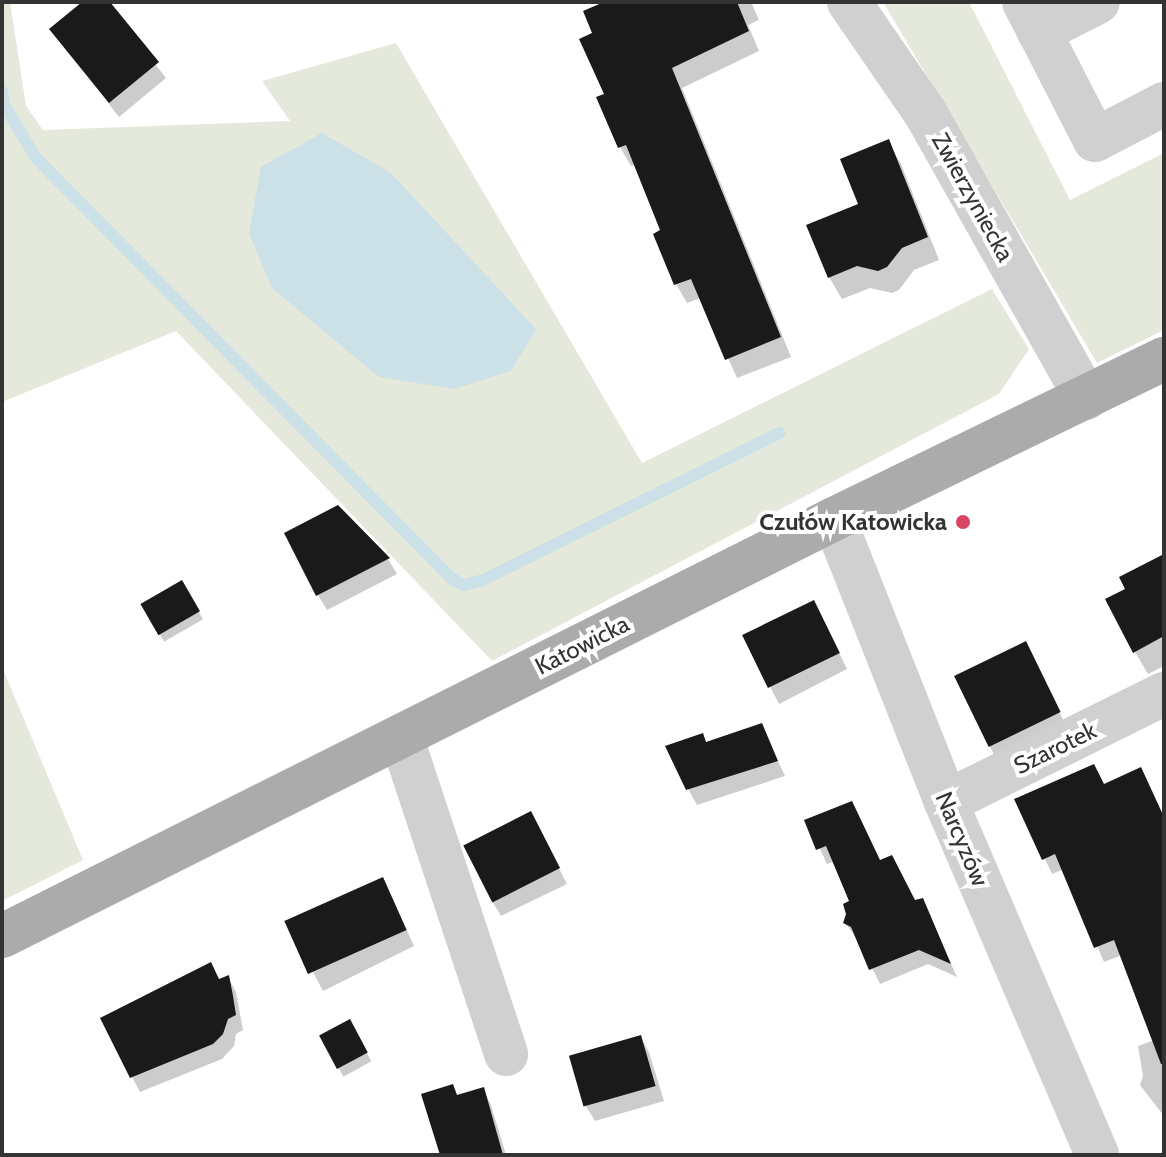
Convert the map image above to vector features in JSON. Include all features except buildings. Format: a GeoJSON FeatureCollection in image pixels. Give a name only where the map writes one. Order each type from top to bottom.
{"type":"FeatureCollection","features":[{"type":"Feature","properties":{"kind":"main road","name":"Katowicka"},"geometry":{"type":"LineString","coordinates":[[2,936],[834,519],[1164,359]]}},
{"type":"Feature","properties":{"kind":"street","name":"Zwierzyniecka"},"geometry":{"type":"LineString","coordinates":[[849,2],[926,114],[1086,398]]}},
{"type":"Feature","properties":{"kind":"street"},"geometry":{"type":"LineString","coordinates":[[1098,2],[1031,17],[1095,140],[1164,104]]}},
{"type":"Feature","properties":{"kind":"street","name":"Narcyzów"},"geometry":{"type":"LineString","coordinates":[[834,519],[946,802],[1097,1155]]}},
{"type":"Feature","properties":{"kind":"street","name":"Szarotek"},"geometry":{"type":"LineString","coordinates":[[946,802],[1164,694]]}},
{"type":"Feature","properties":{"kind":"street"},"geometry":{"type":"LineString","coordinates":[[401,736],[506,1054]]}},
{"type":"Feature","properties":{"kind":"shaded area"},"geometry":{"type":"Polygon","coordinates":[[[2,2],[10,2],[26,106],[43,130],[290,121],[262,81],[396,43],[642,463],[992,289],[1029,349],[999,394],[492,661],[176,331],[2,402],[2,2]]]}},
{"type":"Feature","properties":{"kind":"shaded area"},"geometry":{"type":"Polygon","coordinates":[[[883,2],[969,2],[1070,200],[1164,153],[1164,330],[1097,363],[883,2]]]}},
{"type":"Feature","properties":{"kind":"shaded area"},"geometry":{"type":"Polygon","coordinates":[[[2,667],[83,860],[2,901],[2,667]]]}},
{"type":"Feature","properties":{"kind":"water"},"geometry":{"type":"Polygon","coordinates":[[[322,133],[391,173],[536,329],[511,371],[454,389],[379,377],[272,288],[249,233],[261,167],[322,133]]]}},
{"type":"Feature","properties":{"kind":"waterway"},"geometry":{"type":"LineString","coordinates":[[2,91],[4,105],[37,159],[451,578],[463,585],[481,581],[779,433]]}},
{"type":"Feature","properties":{"kind":"place","name":"Czułów Katowicka"},"geometry":{"type":"Point","coordinates":[963,522]}}]}
